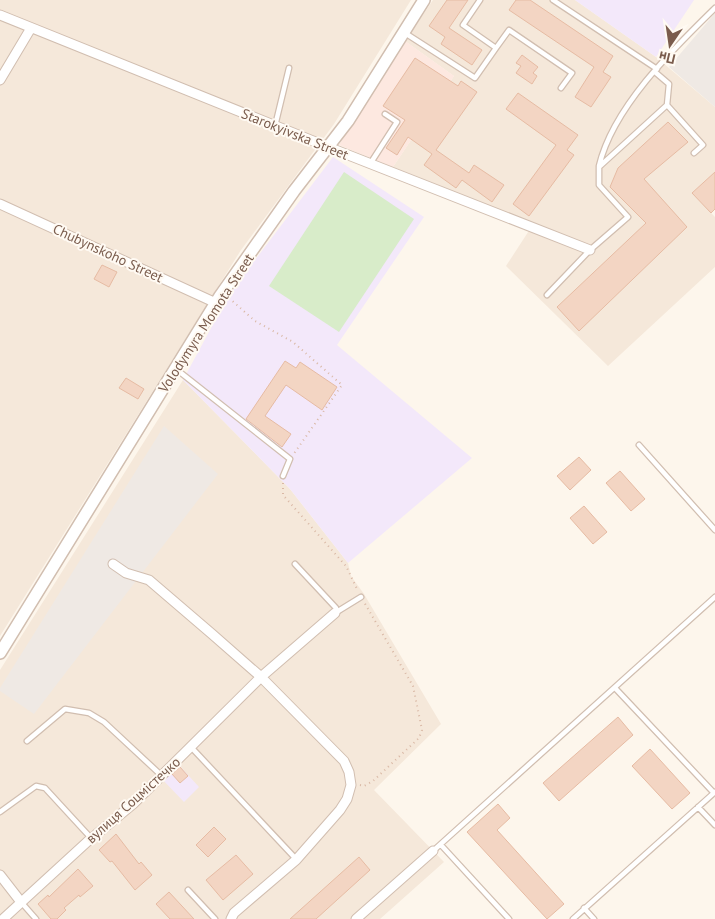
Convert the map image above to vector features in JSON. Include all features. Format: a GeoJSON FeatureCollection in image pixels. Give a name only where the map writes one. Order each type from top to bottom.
{"type":"FeatureCollection","features":[{"type":"Feature","properties":{"kind":"street","name":"Volodymyra Momota Street"},"geometry":{"type":"LineString","coordinates":[[0,653],[222,292],[294,191],[348,121],[424,0]]}},
{"type":"Feature","properties":{"kind":"street","name":"Starokyivska Street"},"geometry":{"type":"LineString","coordinates":[[0,15],[370,164],[590,250]]}},
{"type":"Feature","properties":{"kind":"street"},"geometry":{"type":"LineString","coordinates":[[0,80],[31,28]]}},
{"type":"Feature","properties":{"kind":"street","name":"Chubynskoho Street"},"geometry":{"type":"LineString","coordinates":[[0,204],[216,303]]}},
{"type":"Feature","properties":{"kind":"street"},"geometry":{"type":"LineString","coordinates":[[113,564],[126,573],[149,580],[261,677],[344,761],[349,772],[350,785],[347,799],[340,810],[296,860],[234,913],[231,919]]}},
{"type":"Feature","properties":{"kind":"street","name":"вулиця Соцмістечко"},"geometry":{"type":"LineString","coordinates":[[3,919],[91,838],[133,804],[261,677],[335,613]]}},
{"type":"Feature","properties":{"kind":"street"},"geometry":{"type":"LineString","coordinates":[[356,919],[433,851]]}},
{"type":"Feature","properties":{"kind":"street"},"geometry":{"type":"LineString","coordinates":[[0,875],[21,902]]}},
{"type":"Feature","properties":{"kind":"lane"},"geometry":{"type":"LineString","coordinates":[[480,0],[463,25],[496,48]]}},
{"type":"Feature","properties":{"kind":"lane"},"geometry":{"type":"LineString","coordinates":[[553,0],[656,70],[669,84],[667,105],[599,167]]}},
{"type":"Feature","properties":{"kind":"lane"},"geometry":{"type":"LineString","coordinates":[[547,295],[590,250],[628,218],[599,185],[599,167],[602,155],[611,134],[656,70],[669,54],[715,8]]}},
{"type":"Feature","properties":{"kind":"lane"},"geometry":{"type":"LineString","coordinates":[[404,32],[474,78],[509,30],[572,72],[561,88]]}},
{"type":"Feature","properties":{"kind":"lane"},"geometry":{"type":"LineString","coordinates":[[275,126],[289,68]]}},
{"type":"Feature","properties":{"kind":"lane"},"geometry":{"type":"LineString","coordinates":[[667,105],[703,145],[694,153]]}},
{"type":"Feature","properties":{"kind":"lane"},"geometry":{"type":"LineString","coordinates":[[370,164],[397,122],[385,114]]}},
{"type":"Feature","properties":{"kind":"lane"},"geometry":{"type":"LineString","coordinates":[[175,368],[290,458],[283,476]]}},
{"type":"Feature","properties":{"kind":"lane"},"geometry":{"type":"LineString","coordinates":[[639,445],[715,530]]}},
{"type":"Feature","properties":{"kind":"lane"},"geometry":{"type":"LineString","coordinates":[[295,564],[336,608],[335,613]]}},
{"type":"Feature","properties":{"kind":"lane"},"geometry":{"type":"LineString","coordinates":[[335,613],[361,597]]}},
{"type":"Feature","properties":{"kind":"lane"},"geometry":{"type":"LineString","coordinates":[[433,851],[715,597]]}},
{"type":"Feature","properties":{"kind":"lane"},"geometry":{"type":"LineString","coordinates":[[573,919],[714,793],[615,688]]}},
{"type":"Feature","properties":{"kind":"lane"},"geometry":{"type":"LineString","coordinates":[[27,741],[65,709],[89,713],[104,722],[162,776]]}},
{"type":"Feature","properties":{"kind":"lane"},"geometry":{"type":"LineString","coordinates":[[191,747],[296,860]]}},
{"type":"Feature","properties":{"kind":"lane"},"geometry":{"type":"LineString","coordinates":[[0,812],[36,786],[45,788],[91,838]]}},
{"type":"Feature","properties":{"kind":"lane"},"geometry":{"type":"LineString","coordinates":[[698,807],[715,825]]}},
{"type":"Feature","properties":{"kind":"lane"},"geometry":{"type":"LineString","coordinates":[[441,844],[509,919]]}},
{"type":"Feature","properties":{"kind":"lane"},"geometry":{"type":"LineString","coordinates":[[188,890],[215,919]]}},
{"type":"Feature","properties":{"kind":"lane"},"geometry":{"type":"LineString","coordinates":[[21,902],[36,919]]}},
{"type":"Feature","properties":{"kind":"lane"},"geometry":{"type":"LineString","coordinates":[[584,908],[594,919]]}},
{"type":"Feature","properties":{"kind":"path"},"geometry":{"type":"LineString","coordinates":[[222,292],[255,321],[293,342],[342,385],[290,458]]}},
{"type":"Feature","properties":{"kind":"path"},"geometry":{"type":"LineString","coordinates":[[283,476],[283,495],[346,566],[361,597],[413,686],[422,730],[419,738],[373,782],[364,786],[350,785]]}},
{"type":"Feature","properties":{"kind":"shaded area"},"geometry":{"type":"Polygon","coordinates":[[[0,0],[411,0],[334,124],[241,250],[0,636],[0,0]]]}},
{"type":"Feature","properties":{"kind":"shaded area"},"geometry":{"type":"Polygon","coordinates":[[[433,0],[575,0],[656,57],[715,107],[715,172],[692,193],[715,217],[715,267],[608,366],[506,266],[534,223],[393,167],[454,76],[405,41],[433,0]]]}},
{"type":"Feature","properties":{"kind":"shaded area"},"geometry":{"type":"Polygon","coordinates":[[[575,0],[694,0],[656,57],[575,0]]]}},
{"type":"Feature","properties":{"kind":"shaded area"},"geometry":{"type":"Polygon","coordinates":[[[715,13],[715,107],[669,67],[715,13]]]}},
{"type":"Feature","properties":{"kind":"shaded area"},"geometry":{"type":"Polygon","coordinates":[[[405,41],[454,76],[393,167],[339,145],[405,41]]]}},
{"type":"Feature","properties":{"kind":"shaded area"},"geometry":{"type":"Polygon","coordinates":[[[333,157],[424,217],[337,345],[472,458],[348,563],[290,489],[183,380],[230,293],[333,157]]]}},
{"type":"Feature","properties":{"kind":"shaded area"},"geometry":{"type":"Polygon","coordinates":[[[183,380],[290,489],[348,563],[351,576],[364,594],[441,724],[374,790],[444,862],[380,919],[0,919],[0,670],[183,380]]]}},
{"type":"Feature","properties":{"kind":"shaded area"},"geometry":{"type":"Polygon","coordinates":[[[164,426],[218,474],[34,714],[0,691],[0,688],[164,426]]]}},
{"type":"Feature","properties":{"kind":"shaded area"},"geometry":{"type":"Polygon","coordinates":[[[177,763],[199,787],[184,802],[161,778],[177,763]]]}},
{"type":"Feature","properties":{"kind":"green space"},"geometry":{"type":"Polygon","coordinates":[[[344,172],[414,219],[339,332],[269,286],[344,172]]]}},
{"type":"Feature","properties":{"kind":"building"},"geometry":{"type":"Polygon","coordinates":[[[447,0],[468,0],[449,28],[482,50],[472,65],[441,44],[445,37],[429,26],[447,0]]]}},
{"type":"Feature","properties":{"kind":"building"},"geometry":{"type":"Polygon","coordinates":[[[516,0],[530,0],[613,56],[603,72],[611,77],[591,107],[575,97],[594,67],[509,10],[516,0]]]}},
{"type":"Feature","properties":{"kind":"building"},"geometry":{"type":"Polygon","coordinates":[[[522,55],[538,67],[533,73],[537,76],[532,84],[516,73],[521,66],[516,63],[522,55]]]}},
{"type":"Feature","properties":{"kind":"building"},"geometry":{"type":"Polygon","coordinates":[[[415,58],[458,86],[461,81],[477,92],[436,150],[469,173],[474,165],[504,185],[492,202],[462,180],[456,188],[424,165],[432,154],[408,137],[397,155],[386,148],[405,120],[383,106],[415,58]]]}},
{"type":"Feature","properties":{"kind":"building"},"geometry":{"type":"Polygon","coordinates":[[[518,93],[578,135],[567,150],[574,155],[529,216],[513,204],[556,145],[506,109],[518,93]]]}},
{"type":"Feature","properties":{"kind":"building"},"geometry":{"type":"Polygon","coordinates":[[[668,122],[688,142],[644,179],[687,227],[579,331],[557,307],[646,223],[610,187],[618,168],[668,122]]]}},
{"type":"Feature","properties":{"kind":"building"},"geometry":{"type":"Polygon","coordinates":[[[715,172],[715,209],[711,213],[692,193],[715,172]]]}},
{"type":"Feature","properties":{"kind":"building"},"geometry":{"type":"Polygon","coordinates":[[[102,265],[117,272],[109,287],[94,279],[102,265]]]}},
{"type":"Feature","properties":{"kind":"building"},"geometry":{"type":"Polygon","coordinates":[[[285,361],[296,368],[300,362],[337,387],[322,410],[286,385],[265,416],[291,434],[282,447],[246,419],[285,361]]]}},
{"type":"Feature","properties":{"kind":"building"},"geometry":{"type":"Polygon","coordinates":[[[126,378],[144,389],[138,399],[119,388],[126,378]]]}},
{"type":"Feature","properties":{"kind":"building"},"geometry":{"type":"Polygon","coordinates":[[[579,457],[591,470],[570,490],[557,476],[579,457]]]}},
{"type":"Feature","properties":{"kind":"building"},"geometry":{"type":"Polygon","coordinates":[[[620,471],[645,499],[631,511],[606,483],[620,471]]]}},
{"type":"Feature","properties":{"kind":"building"},"geometry":{"type":"Polygon","coordinates":[[[584,506],[607,532],[593,544],[570,518],[584,506]]]}},
{"type":"Feature","properties":{"kind":"building"},"geometry":{"type":"Polygon","coordinates":[[[618,717],[633,735],[559,801],[543,783],[618,717]]]}},
{"type":"Feature","properties":{"kind":"building"},"geometry":{"type":"Polygon","coordinates":[[[650,749],[690,793],[672,809],[632,766],[650,749]]]}},
{"type":"Feature","properties":{"kind":"building"},"geometry":{"type":"Polygon","coordinates":[[[180,767],[188,776],[180,783],[172,774],[180,767]]]}},
{"type":"Feature","properties":{"kind":"building"},"geometry":{"type":"Polygon","coordinates":[[[498,804],[510,818],[497,830],[564,904],[547,919],[467,832],[498,804]]]}},
{"type":"Feature","properties":{"kind":"building"},"geometry":{"type":"Polygon","coordinates":[[[214,827],[226,839],[208,857],[196,845],[214,827]]]}},
{"type":"Feature","properties":{"kind":"building"},"geometry":{"type":"Polygon","coordinates":[[[116,834],[139,864],[141,862],[152,875],[135,890],[112,861],[110,862],[99,850],[116,834]]]}},
{"type":"Feature","properties":{"kind":"building"},"geometry":{"type":"Polygon","coordinates":[[[236,855],[253,874],[223,900],[206,880],[236,855]]]}},
{"type":"Feature","properties":{"kind":"building"},"geometry":{"type":"Polygon","coordinates":[[[359,857],[370,870],[316,919],[290,919],[359,857]]]}},
{"type":"Feature","properties":{"kind":"building"},"geometry":{"type":"Polygon","coordinates":[[[78,869],[93,886],[64,908],[66,910],[57,919],[51,919],[38,904],[48,895],[49,897],[78,869]]]}},
{"type":"Feature","properties":{"kind":"building"},"geometry":{"type":"Polygon","coordinates":[[[169,892],[194,919],[170,919],[156,904],[169,892]]]}}]}
